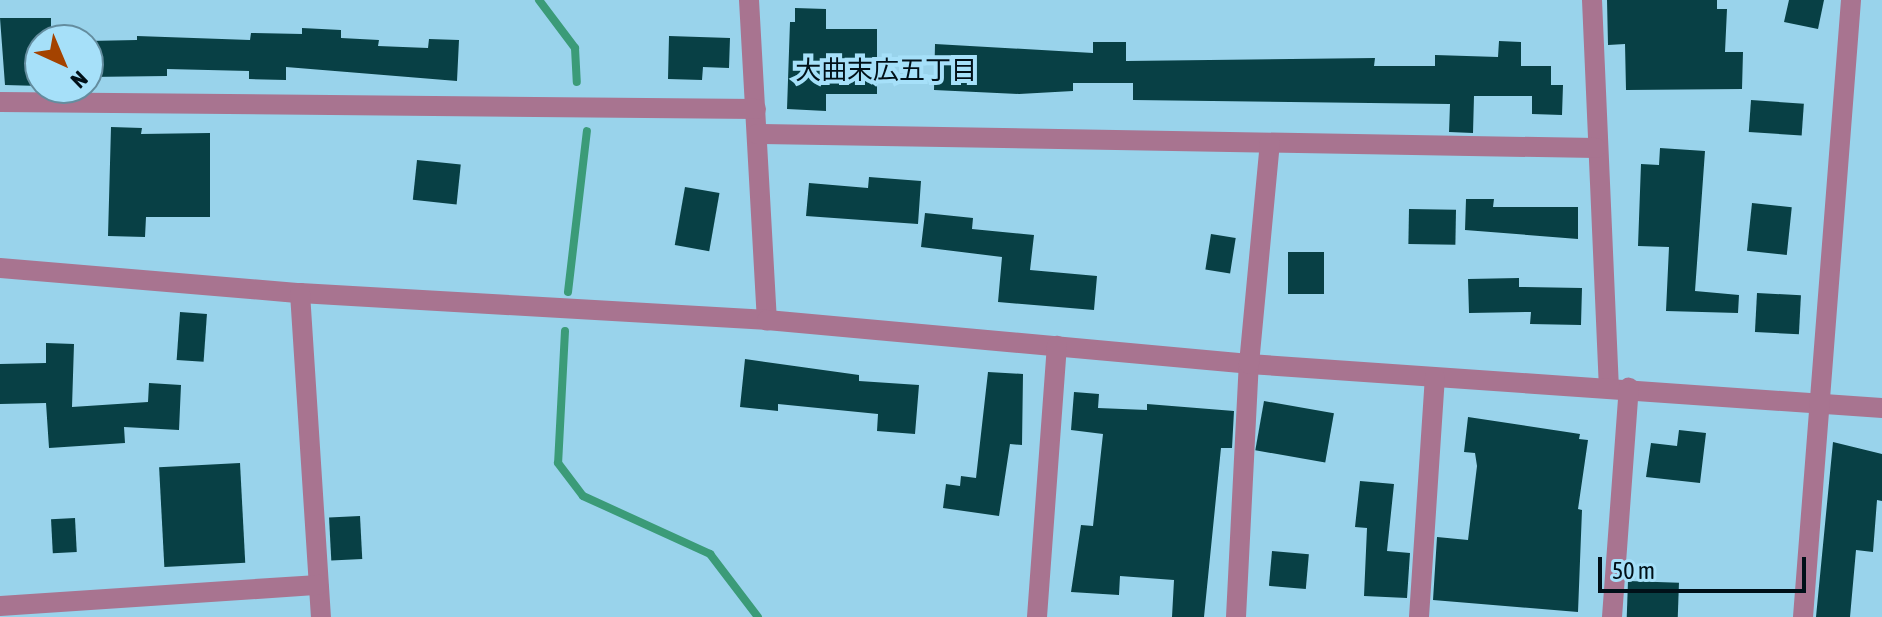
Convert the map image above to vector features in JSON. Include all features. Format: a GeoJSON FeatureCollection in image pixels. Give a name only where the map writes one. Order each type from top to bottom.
{"type":"FeatureCollection","features":[{"type":"Feature","properties":{"kind":"street"},"geometry":{"type":"LineString","coordinates":[[749,0],[767,320]]}},
{"type":"Feature","properties":{"kind":"street"},"geometry":{"type":"LineString","coordinates":[[1592,0],[1596,148],[1619,388],[1612,617]]}},
{"type":"Feature","properties":{"kind":"street"},"geometry":{"type":"LineString","coordinates":[[1803,617],[1851,0]]}},
{"type":"Feature","properties":{"kind":"street"},"geometry":{"type":"LineString","coordinates":[[0,102],[756,109]]}},
{"type":"Feature","properties":{"kind":"street"},"geometry":{"type":"LineString","coordinates":[[757,134],[1596,148]]}},
{"type":"Feature","properties":{"kind":"street"},"geometry":{"type":"LineString","coordinates":[[1236,617],[1249,364],[1270,143]]}},
{"type":"Feature","properties":{"kind":"street"},"geometry":{"type":"LineString","coordinates":[[0,268],[300,293],[767,320],[1249,364],[1882,408]]}},
{"type":"Feature","properties":{"kind":"street"},"geometry":{"type":"LineString","coordinates":[[300,293],[321,617]]}},
{"type":"Feature","properties":{"kind":"street"},"geometry":{"type":"LineString","coordinates":[[1037,617],[1057,346]]}},
{"type":"Feature","properties":{"kind":"street"},"geometry":{"type":"LineString","coordinates":[[1419,617],[1435,378]]}},
{"type":"Feature","properties":{"kind":"street"},"geometry":{"type":"LineString","coordinates":[[0,606],[318,585]]}},
{"type":"Feature","properties":{"kind":"building"},"geometry":{"type":"Polygon","coordinates":[[[1607,0],[1717,0],[1717,9],[1727,9],[1725,52],[1743,52],[1742,89],[1626,90],[1625,44],[1608,45],[1607,0]]]}},
{"type":"Feature","properties":{"kind":"building"},"geometry":{"type":"Polygon","coordinates":[[[1789,0],[1824,0],[1818,29],[1784,22],[1789,0]]]}},
{"type":"Feature","properties":{"kind":"building"},"geometry":{"type":"Polygon","coordinates":[[[795,8],[826,9],[826,29],[877,29],[877,94],[826,94],[826,111],[787,109],[790,22],[795,22],[795,8]]]}},
{"type":"Feature","properties":{"kind":"building"},"geometry":{"type":"Polygon","coordinates":[[[0,18],[51,18],[51,24],[24,24],[24,86],[5,85],[0,18]]]}},
{"type":"Feature","properties":{"kind":"building"},"geometry":{"type":"Polygon","coordinates":[[[302,28],[341,30],[341,38],[379,40],[378,46],[428,48],[429,39],[459,40],[457,81],[286,67],[286,80],[249,79],[249,71],[167,69],[167,76],[104,77],[104,41],[137,40],[137,36],[250,40],[251,33],[302,34],[302,28]]]}},
{"type":"Feature","properties":{"kind":"building"},"geometry":{"type":"Polygon","coordinates":[[[669,36],[730,38],[729,68],[703,67],[702,80],[668,79],[669,36]]]}},
{"type":"Feature","properties":{"kind":"building"},"geometry":{"type":"Polygon","coordinates":[[[1499,41],[1521,42],[1521,66],[1551,66],[1551,85],[1563,85],[1562,115],[1532,114],[1532,96],[1474,96],[1473,133],[1449,132],[1450,104],[1133,100],[1133,83],[1073,83],[1073,91],[1019,94],[934,90],[935,44],[1093,53],[1093,42],[1126,42],[1126,61],[1375,58],[1374,66],[1435,66],[1435,55],[1498,57],[1499,41]]]}},
{"type":"Feature","properties":{"kind":"building"},"geometry":{"type":"Polygon","coordinates":[[[1751,100],[1804,104],[1802,136],[1749,132],[1751,100]]]}},
{"type":"Feature","properties":{"kind":"building"},"geometry":{"type":"Polygon","coordinates":[[[111,127],[142,128],[141,134],[210,133],[210,217],[146,217],[145,237],[108,236],[111,127]]]}},
{"type":"Feature","properties":{"kind":"building"},"geometry":{"type":"Polygon","coordinates":[[[1660,148],[1705,151],[1695,291],[1739,295],[1738,313],[1666,311],[1669,247],[1638,246],[1641,164],[1659,165],[1660,148]]]}},
{"type":"Feature","properties":{"kind":"building"},"geometry":{"type":"Polygon","coordinates":[[[417,160],[461,165],[457,204],[413,200],[417,160]]]}},
{"type":"Feature","properties":{"kind":"building"},"geometry":{"type":"Polygon","coordinates":[[[869,177],[921,181],[918,224],[806,216],[809,183],[868,188],[869,177]]]}},
{"type":"Feature","properties":{"kind":"building"},"geometry":{"type":"Polygon","coordinates":[[[685,187],[719,193],[709,251],[675,245],[685,187]]]}},
{"type":"Feature","properties":{"kind":"building"},"geometry":{"type":"Polygon","coordinates":[[[1466,199],[1494,199],[1493,207],[1578,207],[1578,239],[1465,230],[1466,199]]]}},
{"type":"Feature","properties":{"kind":"building"},"geometry":{"type":"Polygon","coordinates":[[[1752,203],[1792,207],[1787,255],[1747,251],[1752,203]]]}},
{"type":"Feature","properties":{"kind":"building"},"geometry":{"type":"Polygon","coordinates":[[[1409,209],[1456,210],[1455,245],[1408,244],[1409,209]]]}},
{"type":"Feature","properties":{"kind":"building"},"geometry":{"type":"Polygon","coordinates":[[[925,213],[973,218],[972,229],[1034,235],[1030,270],[1097,276],[1094,310],[998,302],[1002,257],[921,247],[925,213]]]}},
{"type":"Feature","properties":{"kind":"building"},"geometry":{"type":"Polygon","coordinates":[[[1211,234],[1236,238],[1230,273],[1205,270],[1211,234]]]}},
{"type":"Feature","properties":{"kind":"building"},"geometry":{"type":"Polygon","coordinates":[[[1288,252],[1324,252],[1324,294],[1288,294],[1288,252]]]}},
{"type":"Feature","properties":{"kind":"building"},"geometry":{"type":"Polygon","coordinates":[[[1519,278],[1519,287],[1582,288],[1581,325],[1530,324],[1531,312],[1469,313],[1468,279],[1519,278]]]}},
{"type":"Feature","properties":{"kind":"building"},"geometry":{"type":"Polygon","coordinates":[[[1757,293],[1801,295],[1799,334],[1755,332],[1757,293]]]}},
{"type":"Feature","properties":{"kind":"building"},"geometry":{"type":"Polygon","coordinates":[[[180,312],[207,314],[204,362],[177,360],[180,312]]]}},
{"type":"Feature","properties":{"kind":"building"},"geometry":{"type":"Polygon","coordinates":[[[46,343],[74,344],[72,407],[148,402],[149,383],[181,385],[179,430],[124,427],[125,443],[49,448],[46,403],[0,404],[0,364],[46,363],[46,343]]]}},
{"type":"Feature","properties":{"kind":"building"},"geometry":{"type":"Polygon","coordinates":[[[745,359],[859,375],[859,381],[919,385],[915,434],[877,431],[878,414],[778,404],[778,411],[740,407],[745,359]]]}},
{"type":"Feature","properties":{"kind":"building"},"geometry":{"type":"Polygon","coordinates":[[[988,372],[1023,374],[1022,445],[1010,444],[999,516],[943,508],[946,484],[960,486],[961,476],[976,478],[988,372]]]}},
{"type":"Feature","properties":{"kind":"building"},"geometry":{"type":"Polygon","coordinates":[[[1074,392],[1099,394],[1098,408],[1147,410],[1147,404],[1234,411],[1232,448],[1221,448],[1204,617],[1172,617],[1174,580],[1120,576],[1119,595],[1071,592],[1081,525],[1093,526],[1103,434],[1071,430],[1074,392]]]}},
{"type":"Feature","properties":{"kind":"building"},"geometry":{"type":"Polygon","coordinates":[[[1264,401],[1334,413],[1325,463],[1255,450],[1264,401]]]}},
{"type":"Feature","properties":{"kind":"building"},"geometry":{"type":"Polygon","coordinates":[[[1468,417],[1580,434],[1579,439],[1588,440],[1578,509],[1582,510],[1578,612],[1433,600],[1437,537],[1468,540],[1477,466],[1475,453],[1464,452],[1468,417]]]}},
{"type":"Feature","properties":{"kind":"building"},"geometry":{"type":"Polygon","coordinates":[[[1679,430],[1706,433],[1700,483],[1646,477],[1651,443],[1677,446],[1679,430]]]}},
{"type":"Feature","properties":{"kind":"building"},"geometry":{"type":"Polygon","coordinates":[[[1833,442],[1882,454],[1882,501],[1877,500],[1873,552],[1856,550],[1850,617],[1816,617],[1833,442]]]}},
{"type":"Feature","properties":{"kind":"building"},"geometry":{"type":"Polygon","coordinates":[[[240,463],[245,563],[164,567],[159,467],[240,463]]]}},
{"type":"Feature","properties":{"kind":"building"},"geometry":{"type":"Polygon","coordinates":[[[1360,481],[1394,484],[1387,551],[1410,553],[1407,598],[1364,596],[1367,528],[1355,527],[1360,481]]]}},
{"type":"Feature","properties":{"kind":"building"},"geometry":{"type":"Polygon","coordinates":[[[360,516],[362,559],[331,561],[329,518],[360,516]]]}},
{"type":"Feature","properties":{"kind":"building"},"geometry":{"type":"Polygon","coordinates":[[[75,518],[77,552],[53,553],[51,519],[75,518]]]}},
{"type":"Feature","properties":{"kind":"building"},"geometry":{"type":"Polygon","coordinates":[[[1272,551],[1309,554],[1306,589],[1269,586],[1272,551]]]}},
{"type":"Feature","properties":{"kind":"building"},"geometry":{"type":"Polygon","coordinates":[[[1628,581],[1679,583],[1678,617],[1627,617],[1628,581]]]}},
{"type":"Feature","properties":{"kind":"waterway"},"geometry":{"type":"LineString","coordinates":[[539,0],[575,48],[577,82]]}},
{"type":"Feature","properties":{"kind":"waterway"},"geometry":{"type":"LineString","coordinates":[[568,292],[587,131]]}},
{"type":"Feature","properties":{"kind":"waterway"},"geometry":{"type":"LineString","coordinates":[[565,331],[558,463],[583,496],[710,554],[758,617]]}},
{"type":"Feature","properties":{"kind":"district","name":"大曲末広五丁目"},"geometry":{"type":"Point","coordinates":[886,71]}}]}
